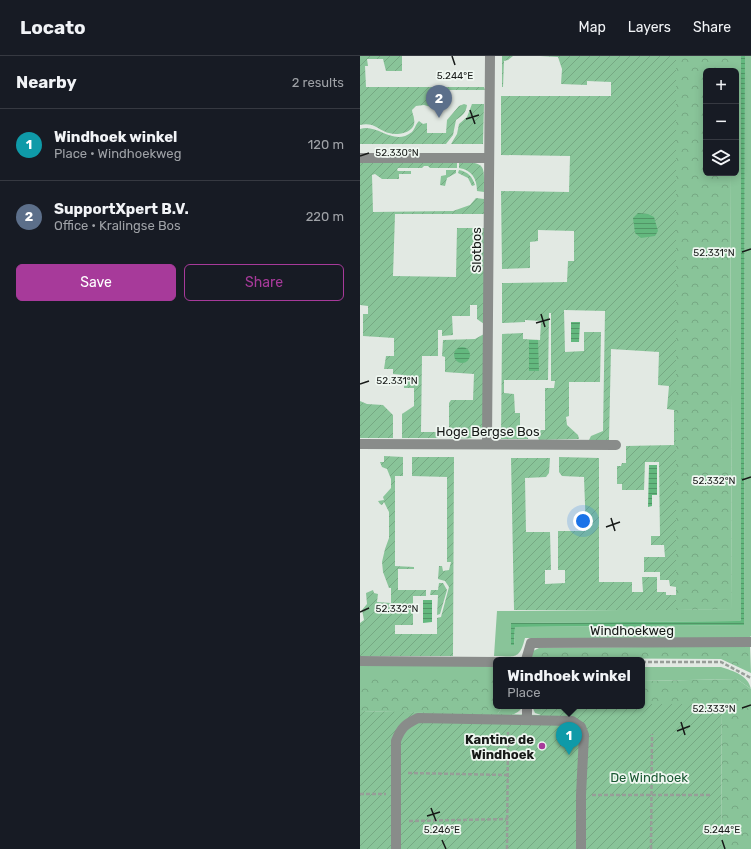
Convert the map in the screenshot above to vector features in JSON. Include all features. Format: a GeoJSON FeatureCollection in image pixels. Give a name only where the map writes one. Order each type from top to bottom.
{"type":"FeatureCollection","features":[{"type":"Feature","properties":{"kind":"street","name":"Slotbos"},"geometry":{"type":"LineString","coordinates":[[487,444],[490,56]]}},
{"type":"Feature","properties":{"kind":"street"},"geometry":{"type":"LineString","coordinates":[[360,158],[489,158]]}},
{"type":"Feature","properties":{"kind":"street","name":"Hoge Bergse Bos"},"geometry":{"type":"LineString","coordinates":[[360,444],[616,445]]}},
{"type":"Feature","properties":{"kind":"street","name":"Windhoekweg"},"geometry":{"type":"LineString","coordinates":[[527,657],[531,643],[751,642]]}},
{"type":"Feature","properties":{"kind":"street"},"geometry":{"type":"LineString","coordinates":[[360,661],[493,662]]}},
{"type":"Feature","properties":{"kind":"street"},"geometry":{"type":"LineString","coordinates":[[527,709],[527,719]]}},
{"type":"Feature","properties":{"kind":"street"},"geometry":{"type":"LineString","coordinates":[[396,849],[396,741],[400,731],[408,723],[418,718],[572,721],[581,727],[584,735],[580,849]]}},
{"type":"Feature","properties":{"kind":"path"},"geometry":{"type":"LineString","coordinates":[[645,662],[721,662],[751,678]]}},
{"type":"Feature","properties":{"kind":"path"},"geometry":{"type":"LineString","coordinates":[[507,849],[508,732]]}},
{"type":"Feature","properties":{"kind":"path"},"geometry":{"type":"LineString","coordinates":[[651,849],[652,734]]}},
{"type":"Feature","properties":{"kind":"path"},"geometry":{"type":"LineString","coordinates":[[408,773],[508,775]]}},
{"type":"Feature","properties":{"kind":"path"},"geometry":{"type":"LineString","coordinates":[[360,794],[396,794]]}},
{"type":"Feature","properties":{"kind":"path"},"geometry":{"type":"LineString","coordinates":[[581,795],[712,796]]}},
{"type":"Feature","properties":{"kind":"path"},"geometry":{"type":"LineString","coordinates":[[409,821],[508,819]]}},
{"type":"Feature","properties":{"kind":"green space"},"geometry":{"type":"Polygon","coordinates":[[[360,56],[402,56],[402,71],[386,71],[383,59],[367,59],[368,66],[365,66],[366,87],[484,87],[485,90],[444,90],[431,107],[424,105],[416,106],[412,110],[414,123],[410,130],[393,134],[372,125],[360,125],[360,56]]]}},
{"type":"Feature","properties":{"kind":"green space"},"geometry":{"type":"Polygon","coordinates":[[[502,56],[513,56],[504,61],[503,87],[502,87],[502,56]]]}},
{"type":"Feature","properties":{"kind":"green space"},"geometry":{"type":"Polygon","coordinates":[[[540,56],[676,56],[676,587],[670,586],[669,580],[660,580],[660,572],[644,572],[644,557],[665,557],[664,545],[651,545],[651,536],[660,536],[659,462],[645,462],[644,490],[622,490],[622,484],[617,484],[617,466],[621,466],[622,463],[626,463],[626,446],[674,445],[674,410],[667,409],[669,386],[658,385],[659,352],[611,349],[609,440],[589,440],[591,436],[603,431],[605,311],[564,310],[565,352],[584,351],[584,332],[601,332],[600,382],[569,382],[569,416],[566,417],[567,425],[578,435],[579,439],[539,440],[535,430],[545,430],[545,388],[554,388],[555,381],[551,381],[551,313],[549,313],[548,380],[504,380],[504,393],[514,394],[515,413],[520,413],[520,432],[528,432],[528,439],[501,439],[502,334],[523,333],[523,339],[540,340],[541,321],[525,320],[525,322],[502,323],[502,283],[567,282],[568,261],[574,261],[574,231],[538,230],[538,241],[530,242],[530,268],[502,269],[501,191],[569,192],[570,156],[501,155],[501,96],[611,96],[611,82],[587,81],[587,85],[561,84],[562,69],[558,57],[540,56]]]}},
{"type":"Feature","properties":{"kind":"green space"},"geometry":{"type":"Polygon","coordinates":[[[676,56],[729,56],[729,68],[703,68],[703,176],[730,176],[732,609],[676,610],[676,56]]]}},
{"type":"Feature","properties":{"kind":"green space"},"geometry":{"type":"Polygon","coordinates":[[[729,56],[741,56],[741,619],[740,621],[512,623],[511,645],[514,645],[515,627],[744,625],[745,56],[751,56],[751,636],[749,638],[525,638],[521,651],[515,656],[494,656],[497,611],[732,609],[730,176],[739,176],[739,68],[729,68],[729,56]]]}},
{"type":"Feature","properties":{"kind":"green space"},"geometry":{"type":"Polygon","coordinates":[[[464,104],[467,105],[466,110],[462,116],[456,120],[453,135],[446,144],[360,144],[360,129],[373,129],[398,137],[405,136],[412,132],[419,121],[423,124],[427,123],[427,133],[446,133],[447,120],[459,106],[464,104]]]}},
{"type":"Feature","properties":{"kind":"green space"},"geometry":{"type":"Polygon","coordinates":[[[472,104],[484,104],[483,144],[451,144],[457,134],[459,124],[467,117],[472,104]]]}},
{"type":"Feature","properties":{"kind":"green space"},"geometry":{"type":"Polygon","coordinates":[[[457,162],[457,168],[430,168],[428,166],[424,166],[422,168],[398,168],[398,171],[411,171],[411,174],[399,174],[399,179],[382,179],[375,174],[372,175],[373,212],[453,211],[470,205],[476,198],[484,199],[484,214],[395,214],[393,276],[456,277],[457,228],[484,228],[484,324],[477,319],[477,305],[470,305],[470,316],[452,316],[453,335],[442,336],[442,330],[438,330],[438,356],[422,356],[421,432],[438,432],[438,438],[402,438],[402,414],[414,406],[414,388],[404,388],[404,375],[393,374],[393,369],[384,369],[386,356],[394,356],[394,338],[363,336],[363,314],[368,314],[368,306],[360,305],[360,163],[457,162]]]}},
{"type":"Feature","properties":{"kind":"green space"},"geometry":{"type":"Polygon","coordinates":[[[459,162],[475,163],[482,167],[484,176],[484,192],[477,191],[475,179],[470,173],[459,168],[459,162]]]}},
{"type":"Feature","properties":{"kind":"green space"},"geometry":{"type":"Polygon","coordinates":[[[446,170],[456,170],[456,173],[447,178],[445,186],[440,185],[441,176],[446,175],[446,170]]]}},
{"type":"Feature","properties":{"kind":"green space"},"geometry":{"type":"Polygon","coordinates":[[[459,170],[469,175],[475,185],[472,186],[468,178],[458,173],[459,170]]]}},
{"type":"Feature","properties":{"kind":"green space"},"geometry":{"type":"Polygon","coordinates":[[[484,334],[484,433],[480,436],[472,438],[449,438],[449,403],[451,400],[473,400],[474,374],[445,372],[445,357],[442,356],[443,340],[475,339],[484,334]]]}},
{"type":"Feature","properties":{"kind":"green space"},"geometry":{"type":"Polygon","coordinates":[[[360,401],[367,404],[383,405],[393,415],[393,438],[360,438],[360,401]]]}},
{"type":"Feature","properties":{"kind":"green space"},"geometry":{"type":"Polygon","coordinates":[[[384,456],[403,457],[403,476],[395,476],[395,566],[414,567],[414,569],[398,569],[398,590],[426,590],[426,596],[413,596],[413,625],[395,625],[395,634],[437,634],[437,618],[441,617],[449,587],[445,581],[438,579],[439,566],[442,566],[443,571],[449,570],[451,562],[447,562],[447,477],[412,476],[412,457],[454,457],[453,656],[360,656],[360,623],[364,620],[362,610],[367,604],[366,593],[373,590],[374,593],[378,594],[377,602],[391,603],[391,588],[389,588],[383,572],[382,562],[389,538],[389,512],[384,502],[382,505],[378,501],[384,500],[383,497],[391,488],[391,479],[387,469],[382,467],[380,462],[384,462],[384,456]]]}},
{"type":"Feature","properties":{"kind":"green space"},"geometry":{"type":"Polygon","coordinates":[[[559,457],[599,458],[599,582],[632,582],[632,592],[643,592],[642,577],[657,577],[657,592],[666,592],[666,595],[676,595],[676,610],[514,610],[511,458],[550,458],[549,473],[546,477],[525,478],[526,532],[550,532],[551,570],[545,570],[545,584],[565,583],[565,570],[558,570],[558,531],[586,531],[584,477],[562,476],[559,472],[559,457]]]}},
{"type":"Feature","properties":{"kind":"green space"},"geometry":{"type":"Polygon","coordinates":[[[439,583],[443,583],[447,590],[440,614],[437,615],[438,595],[430,595],[431,590],[438,590],[439,583]]]}},
{"type":"Feature","properties":{"kind":"green space"},"geometry":{"type":"Polygon","coordinates":[[[750,646],[751,673],[721,659],[645,659],[645,657],[530,657],[533,651],[539,648],[750,646]]]}},
{"type":"Feature","properties":{"kind":"green space"},"geometry":{"type":"Polygon","coordinates":[[[360,665],[493,665],[493,674],[360,674],[360,665]]]}},
{"type":"Feature","properties":{"kind":"green space"},"geometry":{"type":"Polygon","coordinates":[[[645,667],[721,667],[739,674],[747,680],[751,689],[737,679],[645,681],[645,667]]]}},
{"type":"Feature","properties":{"kind":"green space"},"geometry":{"type":"Polygon","coordinates":[[[360,674],[493,674],[493,709],[501,709],[497,715],[360,711],[360,674]]]}},
{"type":"Feature","properties":{"kind":"green space"},"geometry":{"type":"Polygon","coordinates":[[[737,679],[751,689],[751,849],[721,849],[722,704],[645,704],[645,681],[737,679]]]}},
{"type":"Feature","properties":{"kind":"green space","name":"De Windhoek"},"geometry":{"type":"Polygon","coordinates":[[[645,704],[722,704],[721,849],[360,849],[360,711],[540,715],[541,709],[645,709],[645,704]]]}},
{"type":"Feature","properties":{"kind":"green space"},"geometry":{"type":"Polygon","coordinates":[[[501,709],[521,709],[515,714],[497,715],[501,709]]]}},
{"type":"Feature","properties":{"kind":"green space"},"geometry":{"type":"Polygon","coordinates":[[[533,709],[542,709],[541,715],[535,713],[533,709]]]}},
{"type":"Feature","properties":{"kind":"shaded area"},"geometry":{"type":"Polygon","coordinates":[[[741,56],[745,56],[744,625],[515,627],[514,645],[511,645],[511,623],[740,621],[741,619],[741,56]]]}},
{"type":"Feature","properties":{"kind":"shaded area"},"geometry":{"type":"Polygon","coordinates":[[[638,213],[648,214],[654,217],[658,231],[655,236],[641,238],[635,233],[633,218],[638,213]]]}},
{"type":"Feature","properties":{"kind":"shaded area"},"geometry":{"type":"Polygon","coordinates":[[[571,322],[580,322],[579,342],[571,342],[571,322]]]}},
{"type":"Feature","properties":{"kind":"shaded area"},"geometry":{"type":"Polygon","coordinates":[[[529,340],[538,340],[539,371],[529,371],[529,340]]]}},
{"type":"Feature","properties":{"kind":"shaded area"},"geometry":{"type":"Polygon","coordinates":[[[462,347],[468,349],[470,355],[468,361],[462,363],[456,361],[454,355],[456,349],[462,347]]]}},
{"type":"Feature","properties":{"kind":"shaded area"},"geometry":{"type":"Polygon","coordinates":[[[649,465],[657,465],[657,495],[652,495],[652,506],[648,507],[649,465]]]}},
{"type":"Feature","properties":{"kind":"shaded area"},"geometry":{"type":"Polygon","coordinates":[[[423,600],[432,600],[432,622],[423,623],[423,600]]]}},
{"type":"Feature","properties":{"kind":"place","name":"SupportXpert B.V."},"geometry":{"type":"Point","coordinates":[439,118]}},
{"type":"Feature","properties":{"kind":"place","name":"Kantine de Windhoek"},"geometry":{"type":"Point","coordinates":[542,746]}},
{"type":"Feature","properties":{"kind":"place","name":"Windhoek winkel"},"geometry":{"type":"Point","coordinates":[569,755]}}]}
